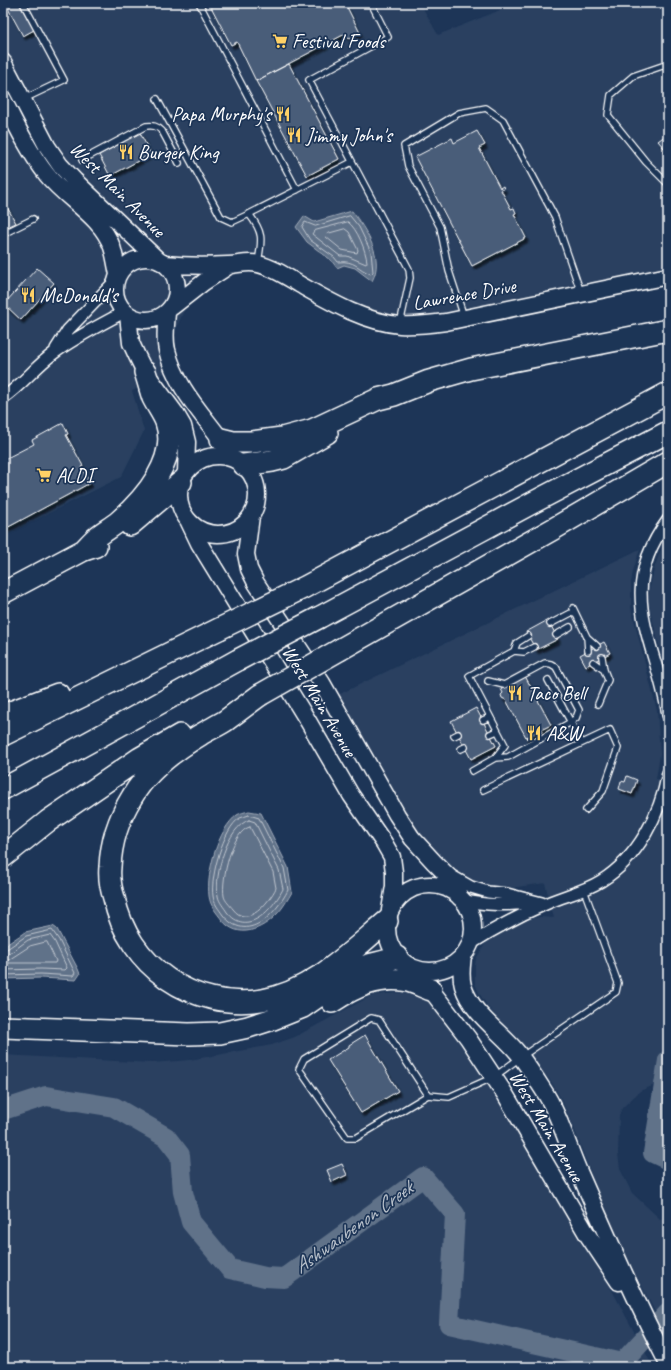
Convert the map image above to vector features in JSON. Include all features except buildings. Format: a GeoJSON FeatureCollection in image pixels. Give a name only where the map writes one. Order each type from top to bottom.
{"type":"FeatureCollection","features":[{"type":"Feature","properties":{"kind":"highway"},"geometry":{"type":"LineString","coordinates":[[221,439],[233,442],[252,442],[282,438],[312,430],[378,400],[428,381],[472,369],[668,330]]}},
{"type":"Feature","properties":{"kind":"highway"},"geometry":{"type":"LineString","coordinates":[[84,550],[97,537],[107,531],[127,514],[151,486],[163,467],[168,452],[169,438],[166,422],[153,397],[145,372]]}},
{"type":"Feature","properties":{"kind":"highway"},"geometry":{"type":"LineString","coordinates":[[3,735],[303,588],[668,393]]}},
{"type":"Feature","properties":{"kind":"highway"},"geometry":{"type":"LineString","coordinates":[[240,462],[272,461],[284,458],[381,404],[394,395]]}},
{"type":"Feature","properties":{"kind":"highway"},"geometry":{"type":"LineString","coordinates":[[3,789],[238,660],[668,432]]}},
{"type":"Feature","properties":{"kind":"highway"},"geometry":{"type":"LineString","coordinates":[[3,857],[48,821],[140,758],[217,715],[260,695],[555,528],[668,462]]}},
{"type":"Feature","properties":{"kind":"highway"},"geometry":{"type":"LineString","coordinates":[[3,593],[84,550],[101,544],[120,532],[152,507],[183,477]]}},
{"type":"Feature","properties":{"kind":"highway"},"geometry":{"type":"LineString","coordinates":[[3,716],[47,699],[170,642],[219,629]]}},
{"type":"Feature","properties":{"kind":"highway"},"geometry":{"type":"LineString","coordinates":[[260,695],[224,721],[199,735],[167,758],[148,776],[132,796],[118,823],[112,845],[110,868],[112,891],[117,912],[128,936],[142,958],[164,977],[191,992],[216,999],[242,1002],[263,1000],[290,992],[308,984],[342,959],[389,916]]}},
{"type":"Feature","properties":{"kind":"highway"},"geometry":{"type":"LineString","coordinates":[[3,1027],[189,1034],[220,1033],[272,1020],[303,1007],[359,968],[369,964],[399,959]]}},
{"type":"Feature","properties":{"kind":"highway"},"geometry":{"type":"LineString","coordinates":[[272,1020],[306,1015],[323,1007],[348,991],[375,980],[409,982],[431,990]]}},
{"type":"Feature","properties":{"kind":"main road","name":"West Main Avenue"},"geometry":{"type":"LineString","coordinates":[[3,62],[47,146],[60,165],[75,181],[162,262]]}},
{"type":"Feature","properties":{"kind":"main road","name":"West Main Avenue"},"geometry":{"type":"LineString","coordinates":[[4,106],[34,158],[49,177],[97,223],[106,235],[112,248],[117,277]]}},
{"type":"Feature","properties":{"kind":"main road"},"geometry":{"type":"LineString","coordinates":[[152,258],[162,262],[174,274],[177,288],[175,301],[169,310],[161,317],[148,321],[134,319],[126,314],[120,307],[115,294],[117,277],[127,264],[139,259],[152,258]]}},
{"type":"Feature","properties":{"kind":"main road","name":"Lawrence Drive"},"geometry":{"type":"LineString","coordinates":[[162,262],[184,266],[230,265],[244,262],[258,264],[283,274],[326,299],[353,312],[376,320],[400,325],[422,325],[464,318],[668,276]]}},
{"type":"Feature","properties":{"kind":"main road","name":"Lawrence Drive"},"geometry":{"type":"LineString","coordinates":[[169,310],[204,282],[230,265]]}},
{"type":"Feature","properties":{"kind":"main road"},"geometry":{"type":"LineString","coordinates":[[126,314],[131,343],[145,372],[183,426],[187,442],[183,477],[179,495],[181,508],[188,520],[197,528],[208,533],[220,534],[232,532],[243,525],[251,516],[256,506],[258,495],[256,484],[251,473],[240,462],[189,400],[173,368],[166,350],[165,337],[169,310]]}},
{"type":"Feature","properties":{"kind":"main road"},"geometry":{"type":"LineString","coordinates":[[183,477],[193,464],[203,458],[226,456],[240,462]]}},
{"type":"Feature","properties":{"kind":"main road","name":"West Main Avenue"},"geometry":{"type":"LineString","coordinates":[[251,516],[246,554],[249,569],[256,583],[322,683],[397,815],[412,838],[454,882],[461,899]]}},
{"type":"Feature","properties":{"kind":"main road","name":"West Main Avenue"},"geometry":{"type":"LineString","coordinates":[[188,520],[199,543],[304,714],[351,796],[384,843],[392,858],[394,880],[389,916]]}},
{"type":"Feature","properties":{"kind":"main road"},"geometry":{"type":"LineString","coordinates":[[422,886],[436,886],[449,890],[461,899],[468,910],[472,921],[472,933],[466,950],[452,965],[440,970],[426,971],[413,968],[399,959],[390,946],[387,934],[389,916],[398,899],[409,890],[422,886]]}},
{"type":"Feature","properties":{"kind":"main road","name":"West Main Avenue"},"geometry":{"type":"LineString","coordinates":[[466,950],[461,977],[463,987],[481,1015],[521,1057],[543,1090],[560,1122],[576,1166],[646,1322],[666,1361]]}},
{"type":"Feature","properties":{"kind":"main road","name":"West Main Avenue"},"geometry":{"type":"LineString","coordinates":[[399,959],[431,990],[468,1038],[494,1077],[587,1234],[646,1322]]}},
{"type":"Feature","properties":{"kind":"street"},"geometry":{"type":"LineString","coordinates":[[4,106],[23,100]]}},
{"type":"Feature","properties":{"kind":"street"},"geometry":{"type":"LineString","coordinates":[[53,354],[68,330],[117,277]]}},
{"type":"Feature","properties":{"kind":"street"},"geometry":{"type":"LineString","coordinates":[[3,398],[13,391],[53,354],[84,332],[126,314]]}},
{"type":"Feature","properties":{"kind":"street"},"geometry":{"type":"LineString","coordinates":[[668,520],[656,538],[648,558],[643,573],[640,594],[644,625],[668,715]]}},
{"type":"Feature","properties":{"kind":"street"},"geometry":{"type":"LineString","coordinates":[[466,950],[496,928],[546,902],[584,890],[600,882],[613,872],[639,843],[655,815],[663,794],[668,773]]}},
{"type":"Feature","properties":{"kind":"street"},"geometry":{"type":"LineString","coordinates":[[443,871],[471,887],[488,892],[507,894],[546,902]]}},
{"type":"Feature","properties":{"kind":"street"},"geometry":{"type":"LineString","coordinates":[[461,899],[482,904],[503,906],[546,902]]}},
{"type":"Feature","properties":{"kind":"lane"},"geometry":{"type":"LineString","coordinates":[[23,3],[64,80],[23,100]]}},
{"type":"Feature","properties":{"kind":"lane"},"geometry":{"type":"LineString","coordinates":[[199,3],[297,190]]}},
{"type":"Feature","properties":{"kind":"lane"},"geometry":{"type":"LineString","coordinates":[[371,3],[388,37],[308,80],[409,269],[410,278],[400,325]]}},
{"type":"Feature","properties":{"kind":"lane"},"geometry":{"type":"LineString","coordinates":[[668,64],[633,76],[610,95],[608,115],[646,162],[668,184]]}},
{"type":"Feature","properties":{"kind":"lane"},"geometry":{"type":"LineString","coordinates":[[157,99],[221,217],[232,222],[352,162]]}},
{"type":"Feature","properties":{"kind":"lane"},"geometry":{"type":"LineString","coordinates":[[464,318],[449,271],[440,227],[408,166],[404,146],[459,113],[486,108],[503,120],[556,217],[581,294]]}},
{"type":"Feature","properties":{"kind":"lane"},"geometry":{"type":"LineString","coordinates":[[82,160],[146,126],[152,125],[158,127],[162,131],[179,163]]}},
{"type":"Feature","properties":{"kind":"lane"},"geometry":{"type":"LineString","coordinates":[[249,214],[258,224],[261,235],[258,264]]}},
{"type":"Feature","properties":{"kind":"lane"},"geometry":{"type":"LineString","coordinates":[[3,234],[33,219]]}},
{"type":"Feature","properties":{"kind":"lane"},"geometry":{"type":"LineString","coordinates":[[550,624],[572,610],[587,637],[597,646]]}},
{"type":"Feature","properties":{"kind":"lane"},"geometry":{"type":"LineString","coordinates":[[556,635],[570,627]]}},
{"type":"Feature","properties":{"kind":"lane"},"geometry":{"type":"LineString","coordinates":[[514,651],[517,643],[528,636]]}},
{"type":"Feature","properties":{"kind":"lane"},"geometry":{"type":"LineString","coordinates":[[587,637],[588,651]]}},
{"type":"Feature","properties":{"kind":"lane"},"geometry":{"type":"LineString","coordinates":[[472,771],[495,758],[505,745],[469,676],[514,651],[524,652],[534,647]]}},
{"type":"Feature","properties":{"kind":"lane"},"geometry":{"type":"LineString","coordinates":[[598,704],[608,680],[604,670],[602,657]]}},
{"type":"Feature","properties":{"kind":"lane"},"geometry":{"type":"LineString","coordinates":[[593,662],[604,670]]}},
{"type":"Feature","properties":{"kind":"lane"},"geometry":{"type":"LineString","coordinates":[[488,681],[504,685],[545,663],[551,664],[556,668],[579,710],[576,718],[571,722],[508,757],[495,758]]}},
{"type":"Feature","properties":{"kind":"lane"},"geometry":{"type":"LineString","coordinates":[[548,680],[582,743]]}},
{"type":"Feature","properties":{"kind":"lane"},"geometry":{"type":"LineString","coordinates":[[483,720],[490,717]]}},
{"type":"Feature","properties":{"kind":"lane"},"geometry":{"type":"LineString","coordinates":[[490,734],[497,730]]}},
{"type":"Feature","properties":{"kind":"lane"},"geometry":{"type":"LineString","coordinates":[[483,790],[610,730],[618,748],[603,791],[586,810]]}},
{"type":"Feature","properties":{"kind":"lane"},"geometry":{"type":"LineString","coordinates":[[428,1095],[378,1020],[371,1018],[304,1059],[299,1069],[348,1138],[356,1138],[428,1095],[449,1097],[494,1077],[616,992],[618,983],[584,890]]}},
{"type":"Feature","properties":{"kind":"shaded area"},"geometry":{"type":"Polygon","coordinates":[[[3,3],[420,3],[438,35],[518,3],[668,3],[668,276],[400,325],[283,274],[230,265],[186,306],[174,333],[173,368],[132,391],[144,431],[121,477],[3,536],[3,3]]]}},
{"type":"Feature","properties":{"kind":"shaded area"},"geometry":{"type":"Polygon","coordinates":[[[668,536],[668,680],[649,606],[649,591],[655,566],[663,544],[668,536]]]}},
{"type":"Feature","properties":{"kind":"shaded area"},"geometry":{"type":"Polygon","coordinates":[[[640,549],[631,583],[631,608],[657,711],[660,754],[656,779],[668,782],[668,1086],[660,1084],[640,1091],[622,1108],[619,1115],[618,1154],[620,1169],[632,1193],[660,1219],[668,1221],[668,1319],[661,1323],[610,1225],[572,1123],[560,1097],[552,1083],[532,1057],[488,1007],[479,993],[475,983],[476,959],[485,944],[504,929],[528,919],[540,917],[554,918],[545,883],[510,888],[485,886],[468,880],[447,863],[428,844],[412,822],[390,788],[338,695],[640,549]]]}},
{"type":"Feature","properties":{"kind":"shaded area"},"geometry":{"type":"Polygon","coordinates":[[[419,991],[441,1015],[468,1052],[511,1118],[593,1255],[653,1367],[3,1367],[3,1055],[152,1063],[190,1060],[272,1045],[295,1037],[373,995],[419,991]]]}},
{"type":"Feature","properties":{"kind":"water"},"geometry":{"type":"Polygon","coordinates":[[[352,211],[368,235],[375,254],[375,272],[372,281],[355,268],[344,265],[337,268],[331,260],[307,242],[296,227],[304,216],[314,222],[352,211]]]}},
{"type":"Feature","properties":{"kind":"water"},"geometry":{"type":"Polygon","coordinates":[[[249,811],[261,813],[288,867],[292,892],[281,909],[271,920],[257,928],[242,931],[235,930],[228,926],[214,909],[209,896],[209,876],[215,852],[224,830],[237,815],[249,811]]]}},
{"type":"Feature","properties":{"kind":"water"},"geometry":{"type":"Polygon","coordinates":[[[53,926],[57,929],[78,969],[80,974],[76,980],[41,978],[3,979],[3,947],[25,932],[53,926]]]}},
{"type":"Feature","properties":{"kind":"waterway","name":"Ashwaubenon Creek"},"geometry":{"type":"LineString","coordinates":[[668,1060],[653,1153],[668,1160]]}},
{"type":"Feature","properties":{"kind":"waterway","name":"Ashwaubenon Creek"},"geometry":{"type":"LineString","coordinates":[[3,1110],[46,1096],[114,1107],[166,1137],[180,1155],[183,1192],[191,1222],[230,1269],[265,1277],[284,1278],[423,1177],[455,1214],[449,1324],[622,1363],[668,1313]]}},
{"type":"Feature","properties":{"kind":"place","name":"Festival Foods"},"geometry":{"type":"Point","coordinates":[280,41]}},
{"type":"Feature","properties":{"kind":"place","name":"Papa Murphy's"},"geometry":{"type":"Point","coordinates":[283,114]}},
{"type":"Feature","properties":{"kind":"place","name":"Jimmy John's"},"geometry":{"type":"Point","coordinates":[294,135]}},
{"type":"Feature","properties":{"kind":"place","name":"Burger King"},"geometry":{"type":"Point","coordinates":[126,152]}},
{"type":"Feature","properties":{"kind":"place","name":"McDonald's"},"geometry":{"type":"Point","coordinates":[28,295]}},
{"type":"Feature","properties":{"kind":"place","name":"ALDI"},"geometry":{"type":"Point","coordinates":[44,475]}},
{"type":"Feature","properties":{"kind":"place","name":"Taco Bell"},"geometry":{"type":"Point","coordinates":[515,693]}},
{"type":"Feature","properties":{"kind":"place","name":"A&W"},"geometry":{"type":"Point","coordinates":[534,733]}}]}
